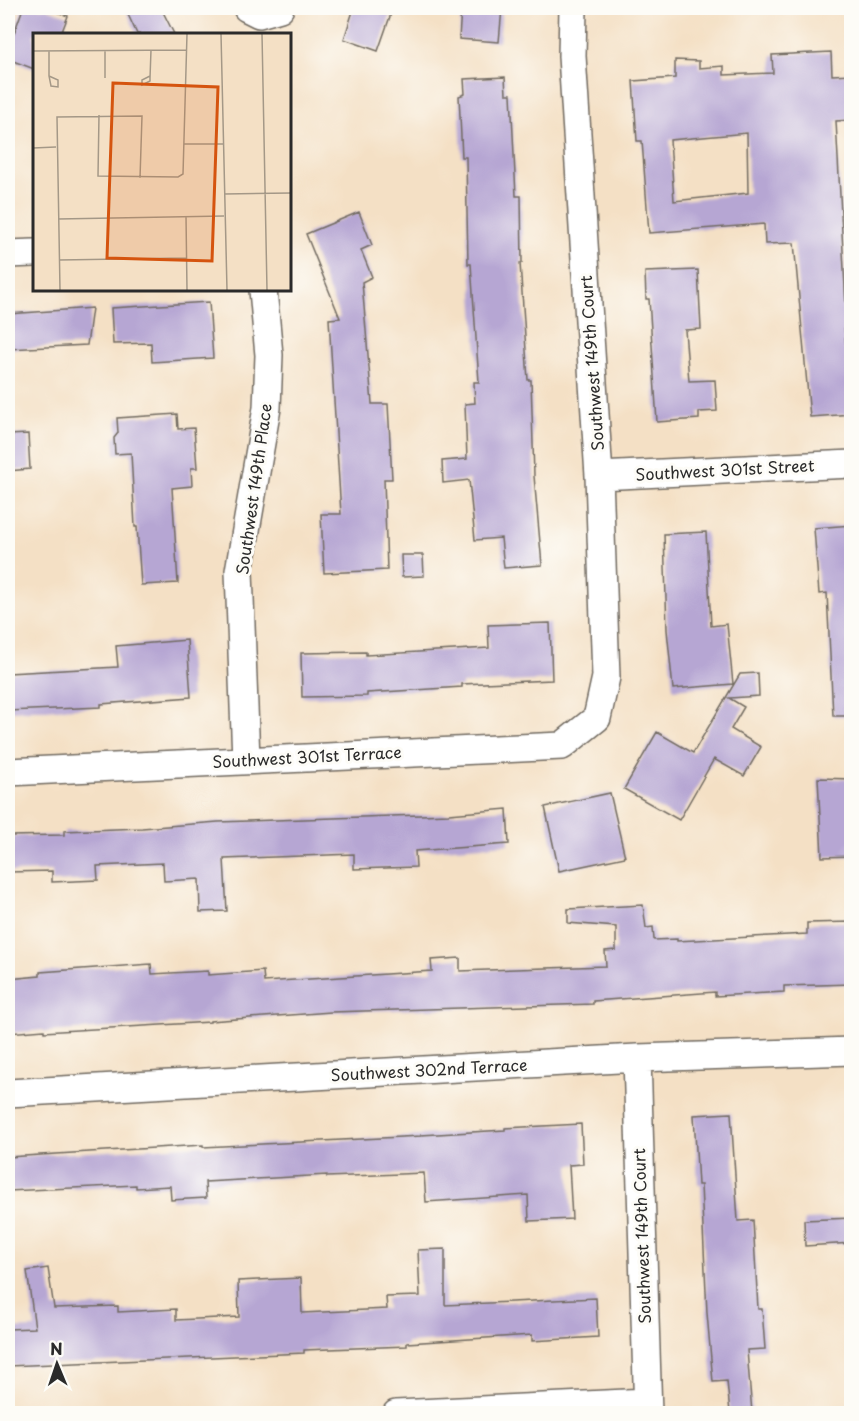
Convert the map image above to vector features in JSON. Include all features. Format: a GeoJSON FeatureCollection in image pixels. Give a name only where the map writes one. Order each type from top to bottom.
{"type":"FeatureCollection","features":[{"type":"Feature","properties":{"kind":"street"},"geometry":{"type":"LineString","coordinates":[[247,8],[259,14],[280,8]]}},
{"type":"Feature","properties":{"kind":"street","name":"Southwest 149th Court"},"geometry":{"type":"LineString","coordinates":[[573,8],[572,56],[599,476],[606,677],[597,718]]}},
{"type":"Feature","properties":{"kind":"street"},"geometry":{"type":"LineString","coordinates":[[8,255],[33,253]]}},
{"type":"Feature","properties":{"kind":"street","name":"Southwest 149th Place"},"geometry":{"type":"LineString","coordinates":[[246,760],[240,571],[267,408],[269,355],[263,291]]}},
{"type":"Feature","properties":{"kind":"street","name":"Southwest 301st Street"},"geometry":{"type":"LineString","coordinates":[[599,476],[852,464]]}},
{"type":"Feature","properties":{"kind":"street","name":"Southwest 301st Terrace"},"geometry":{"type":"LineString","coordinates":[[8,772],[562,746],[597,718]]}},
{"type":"Feature","properties":{"kind":"street","name":"Southwest 302nd Terrace"},"geometry":{"type":"LineString","coordinates":[[8,1093],[637,1058],[852,1051]]}},
{"type":"Feature","properties":{"kind":"street","name":"Southwest 149th Court"},"geometry":{"type":"LineString","coordinates":[[637,1058],[647,1408]]}},
{"type":"Feature","properties":{"kind":"street"},"geometry":{"type":"LineString","coordinates":[[396,1413],[647,1408]]}},
{"type":"Feature","properties":{"kind":"building"},"geometry":{"type":"Polygon","coordinates":[[[23,8],[45,8],[68,16],[61,33],[33,33],[33,69],[8,59],[8,50],[23,8]]]}},
{"type":"Feature","properties":{"kind":"building"},"geometry":{"type":"Polygon","coordinates":[[[125,8],[161,8],[174,33],[137,33],[125,8]]]}},
{"type":"Feature","properties":{"kind":"building"},"geometry":{"type":"Polygon","coordinates":[[[354,8],[393,8],[378,51],[344,39],[354,8]]]}},
{"type":"Feature","properties":{"kind":"building"},"geometry":{"type":"Polygon","coordinates":[[[461,8],[502,8],[499,42],[459,39],[461,8]]]}},
{"type":"Feature","properties":{"kind":"building"},"geometry":{"type":"Polygon","coordinates":[[[831,52],[832,75],[852,74],[852,120],[836,121],[847,325],[844,325],[852,414],[810,417],[794,243],[765,244],[764,224],[649,233],[642,141],[637,141],[633,81],[675,78],[675,60],[699,61],[699,68],[724,66],[724,75],[773,73],[772,55],[831,52]],[[747,133],[670,140],[674,201],[748,193],[747,133]]]}},
{"type":"Feature","properties":{"kind":"building"},"geometry":{"type":"Polygon","coordinates":[[[505,77],[506,94],[511,94],[516,196],[521,196],[522,263],[520,263],[528,380],[531,380],[534,476],[542,565],[504,568],[501,538],[475,540],[469,480],[443,483],[442,461],[467,459],[465,404],[475,403],[474,382],[479,382],[471,264],[468,264],[466,157],[462,157],[459,96],[465,94],[464,79],[505,77]]]}},
{"type":"Feature","properties":{"kind":"building"},"geometry":{"type":"Polygon","coordinates":[[[359,212],[372,245],[361,250],[372,277],[362,282],[372,404],[388,404],[392,479],[384,479],[387,570],[324,573],[321,514],[341,514],[329,319],[340,318],[306,234],[359,212]]]}},
{"type":"Feature","properties":{"kind":"building"},"geometry":{"type":"Polygon","coordinates":[[[698,270],[701,329],[685,330],[689,381],[715,380],[717,411],[699,412],[699,419],[657,422],[649,299],[646,299],[645,272],[698,270]]]}},
{"type":"Feature","properties":{"kind":"building"},"geometry":{"type":"Polygon","coordinates":[[[209,302],[213,358],[152,362],[151,343],[113,344],[111,308],[209,302]]]}},
{"type":"Feature","properties":{"kind":"building"},"geometry":{"type":"Polygon","coordinates":[[[92,308],[87,345],[8,349],[8,314],[92,308]]]}},
{"type":"Feature","properties":{"kind":"building"},"geometry":{"type":"Polygon","coordinates":[[[177,414],[178,429],[194,428],[197,468],[191,468],[192,486],[172,488],[178,583],[141,585],[131,453],[115,454],[114,438],[118,433],[117,418],[177,414]]]}},
{"type":"Feature","properties":{"kind":"building"},"geometry":{"type":"Polygon","coordinates":[[[28,434],[30,469],[8,471],[8,435],[28,434]]]}},
{"type":"Feature","properties":{"kind":"building"},"geometry":{"type":"Polygon","coordinates":[[[852,525],[852,716],[833,716],[827,593],[819,594],[814,528],[852,525]]]}},
{"type":"Feature","properties":{"kind":"building"},"geometry":{"type":"Polygon","coordinates":[[[706,532],[711,626],[727,624],[733,684],[673,689],[667,630],[664,534],[706,532]]]}},
{"type":"Feature","properties":{"kind":"building"},"geometry":{"type":"Polygon","coordinates":[[[401,555],[423,555],[424,576],[402,577],[401,555]]]}},
{"type":"Feature","properties":{"kind":"building"},"geometry":{"type":"Polygon","coordinates":[[[550,623],[552,680],[462,684],[462,687],[367,693],[367,696],[302,697],[301,653],[366,652],[366,655],[489,648],[488,625],[550,623]]]}},
{"type":"Feature","properties":{"kind":"building"},"geometry":{"type":"Polygon","coordinates":[[[187,640],[191,697],[101,704],[101,707],[8,711],[8,673],[118,667],[116,646],[187,640]]]}},
{"type":"Feature","properties":{"kind":"building"},"geometry":{"type":"Polygon","coordinates":[[[758,673],[759,696],[729,698],[744,707],[731,729],[761,747],[744,776],[714,759],[679,820],[624,789],[657,732],[693,753],[740,674],[758,673]]]}},
{"type":"Feature","properties":{"kind":"building"},"geometry":{"type":"Polygon","coordinates":[[[818,778],[852,779],[852,856],[822,857],[818,778]]]}},
{"type":"Feature","properties":{"kind":"building"},"geometry":{"type":"Polygon","coordinates":[[[610,793],[625,857],[559,871],[545,807],[610,793]]]}},
{"type":"Feature","properties":{"kind":"building"},"geometry":{"type":"Polygon","coordinates":[[[507,809],[509,844],[415,851],[416,867],[354,869],[354,854],[224,859],[227,911],[200,912],[199,879],[164,881],[163,863],[97,866],[98,880],[52,882],[52,871],[8,872],[8,836],[64,835],[64,831],[218,822],[449,814],[507,809]]]}},
{"type":"Feature","properties":{"kind":"building"},"geometry":{"type":"Polygon","coordinates":[[[643,905],[646,928],[653,927],[654,940],[677,939],[677,941],[807,934],[807,923],[852,922],[852,984],[784,986],[784,992],[715,996],[715,992],[593,1001],[593,1004],[331,1012],[210,1022],[8,1033],[8,979],[40,976],[40,972],[151,964],[152,974],[208,971],[208,975],[263,971],[264,982],[432,971],[431,960],[460,958],[460,971],[606,966],[605,951],[616,950],[616,927],[568,923],[568,909],[643,905]]]}},
{"type":"Feature","properties":{"kind":"building"},"geometry":{"type":"Polygon","coordinates":[[[731,1113],[738,1221],[753,1220],[758,1309],[762,1309],[765,1349],[747,1350],[752,1413],[730,1413],[727,1381],[713,1382],[701,1185],[698,1185],[694,1115],[731,1113]]]}},
{"type":"Feature","properties":{"kind":"building"},"geometry":{"type":"Polygon","coordinates":[[[581,1124],[583,1164],[569,1165],[572,1219],[529,1221],[528,1195],[426,1202],[424,1173],[327,1177],[327,1175],[205,1182],[206,1198],[171,1200],[170,1186],[136,1188],[136,1185],[8,1191],[8,1157],[203,1145],[203,1147],[421,1136],[581,1124]]]}},
{"type":"Feature","properties":{"kind":"building"},"geometry":{"type":"Polygon","coordinates":[[[852,1218],[852,1243],[805,1246],[804,1220],[852,1218]]]}},
{"type":"Feature","properties":{"kind":"building"},"geometry":{"type":"Polygon","coordinates":[[[445,1249],[445,1305],[596,1298],[598,1337],[532,1341],[532,1335],[407,1343],[407,1346],[304,1350],[304,1353],[8,1366],[8,1329],[35,1328],[27,1271],[48,1268],[54,1308],[118,1306],[118,1312],[176,1309],[176,1320],[239,1317],[238,1281],[301,1278],[302,1313],[387,1309],[386,1297],[420,1296],[418,1250],[445,1249]]]}}]}
